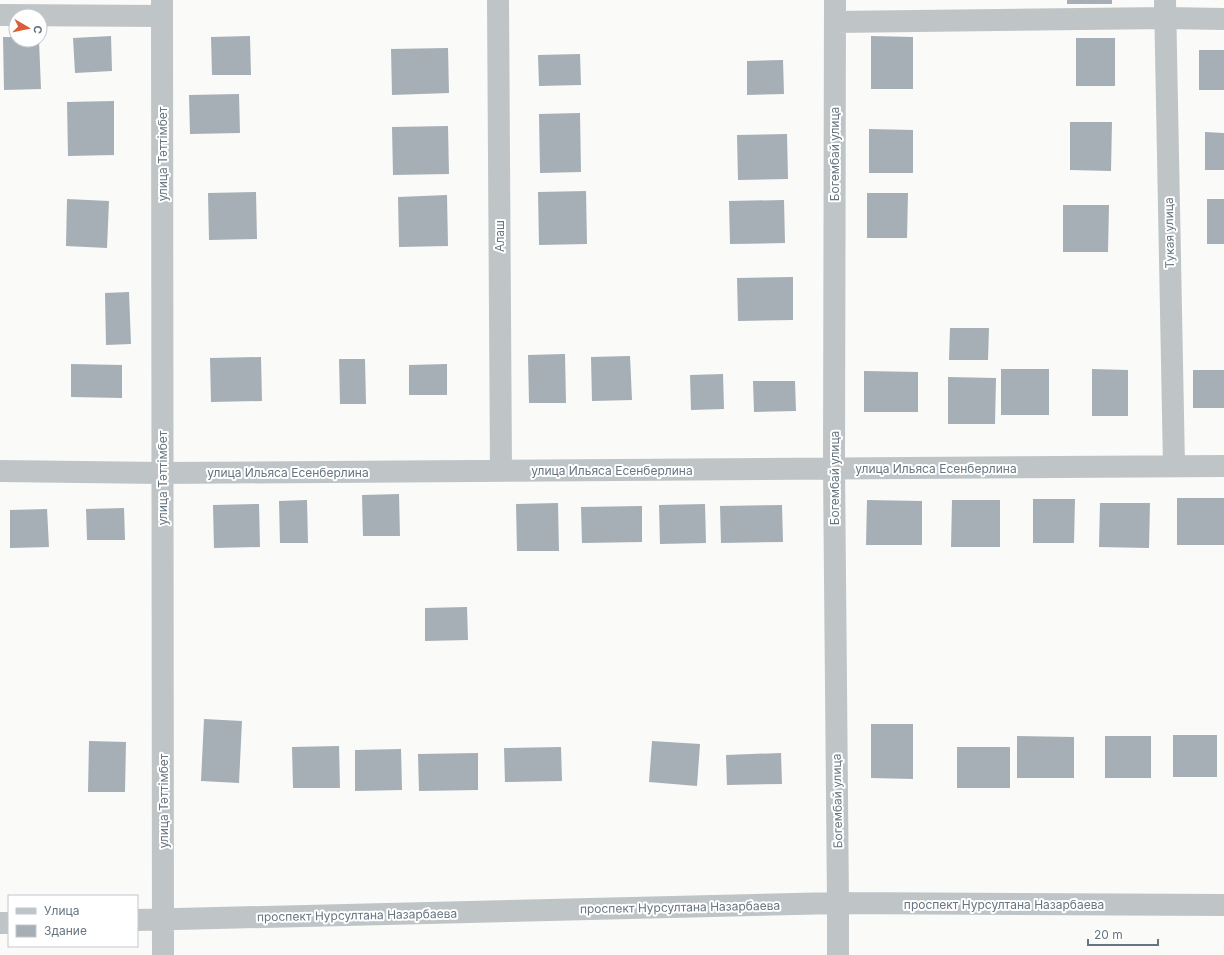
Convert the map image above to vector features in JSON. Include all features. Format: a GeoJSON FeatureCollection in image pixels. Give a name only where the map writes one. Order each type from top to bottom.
{"type":"FeatureCollection","features":[{"type":"Feature","properties":{"kind":"street","name":"Алаш"},"geometry":{"type":"LineString","coordinates":[[498,0],[501,471]]}},
{"type":"Feature","properties":{"kind":"street","name":"Богембай улица"},"geometry":{"type":"LineString","coordinates":[[835,0],[834,469],[838,955]]}},
{"type":"Feature","properties":{"kind":"street"},"geometry":{"type":"LineString","coordinates":[[0,15],[162,8]]}},
{"type":"Feature","properties":{"kind":"street","name":"улица Тәттімбет"},"geometry":{"type":"LineString","coordinates":[[162,8],[163,955]]}},
{"type":"Feature","properties":{"kind":"street"},"geometry":{"type":"LineString","coordinates":[[835,22],[1166,9],[1224,19]]}},
{"type":"Feature","properties":{"kind":"street","name":"Тукая улица"},"geometry":{"type":"LineString","coordinates":[[1166,9],[1174,466]]}},
{"type":"Feature","properties":{"kind":"street","name":"улица Ильяса Есенберлина"},"geometry":{"type":"LineString","coordinates":[[0,471],[162,473],[1224,466]]}},
{"type":"Feature","properties":{"kind":"street","name":"проспект Нурсултана Назарбаева"},"geometry":{"type":"LineString","coordinates":[[138,920],[838,903],[1224,905]]}},
{"type":"Feature","properties":{"kind":"building"},"geometry":{"type":"Polygon","coordinates":[[[1067,0],[1112,0],[1112,4],[1067,4],[1067,0]]]}},
{"type":"Feature","properties":{"kind":"building"},"geometry":{"type":"Polygon","coordinates":[[[111,36],[112,71],[75,73],[73,38],[111,36]]]}},
{"type":"Feature","properties":{"kind":"building"},"geometry":{"type":"Polygon","coordinates":[[[250,36],[251,75],[212,75],[211,37],[250,36]]]}},
{"type":"Feature","properties":{"kind":"building"},"geometry":{"type":"Polygon","coordinates":[[[871,36],[913,37],[913,89],[871,89],[871,36]]]}},
{"type":"Feature","properties":{"kind":"building"},"geometry":{"type":"Polygon","coordinates":[[[3,37],[8,37],[8,48],[39,48],[41,89],[4,90],[3,37]]]}},
{"type":"Feature","properties":{"kind":"building"},"geometry":{"type":"Polygon","coordinates":[[[1076,38],[1115,38],[1115,86],[1076,86],[1076,38]]]}},
{"type":"Feature","properties":{"kind":"building"},"geometry":{"type":"Polygon","coordinates":[[[448,48],[449,93],[392,95],[391,49],[448,48]]]}},
{"type":"Feature","properties":{"kind":"building"},"geometry":{"type":"Polygon","coordinates":[[[1199,50],[1224,50],[1224,90],[1199,90],[1199,50]]]}},
{"type":"Feature","properties":{"kind":"building"},"geometry":{"type":"Polygon","coordinates":[[[580,54],[581,85],[539,86],[538,55],[580,54]]]}},
{"type":"Feature","properties":{"kind":"building"},"geometry":{"type":"Polygon","coordinates":[[[783,60],[784,94],[747,95],[747,61],[783,60]]]}},
{"type":"Feature","properties":{"kind":"building"},"geometry":{"type":"Polygon","coordinates":[[[239,94],[240,133],[190,134],[189,95],[239,94]]]}},
{"type":"Feature","properties":{"kind":"building"},"geometry":{"type":"Polygon","coordinates":[[[114,101],[114,155],[68,156],[67,102],[114,101]]]}},
{"type":"Feature","properties":{"kind":"building"},"geometry":{"type":"Polygon","coordinates":[[[580,113],[581,172],[540,173],[539,114],[580,113]]]}},
{"type":"Feature","properties":{"kind":"building"},"geometry":{"type":"Polygon","coordinates":[[[1070,122],[1112,122],[1111,171],[1070,170],[1070,122]]]}},
{"type":"Feature","properties":{"kind":"building"},"geometry":{"type":"Polygon","coordinates":[[[448,126],[449,174],[393,175],[392,127],[448,126]]]}},
{"type":"Feature","properties":{"kind":"building"},"geometry":{"type":"Polygon","coordinates":[[[869,129],[913,130],[913,173],[869,173],[869,129]]]}},
{"type":"Feature","properties":{"kind":"building"},"geometry":{"type":"Polygon","coordinates":[[[1205,132],[1224,133],[1224,170],[1205,170],[1205,132]]]}},
{"type":"Feature","properties":{"kind":"building"},"geometry":{"type":"Polygon","coordinates":[[[787,134],[788,179],[738,180],[737,135],[787,134]]]}},
{"type":"Feature","properties":{"kind":"building"},"geometry":{"type":"Polygon","coordinates":[[[586,191],[587,244],[539,245],[538,192],[586,191]]]}},
{"type":"Feature","properties":{"kind":"building"},"geometry":{"type":"Polygon","coordinates":[[[256,192],[257,239],[209,240],[208,193],[256,192]]]}},
{"type":"Feature","properties":{"kind":"building"},"geometry":{"type":"Polygon","coordinates":[[[867,193],[908,193],[907,238],[867,238],[867,193]]]}},
{"type":"Feature","properties":{"kind":"building"},"geometry":{"type":"Polygon","coordinates":[[[447,195],[448,246],[399,247],[398,197],[447,195]]]}},
{"type":"Feature","properties":{"kind":"building"},"geometry":{"type":"Polygon","coordinates":[[[67,199],[109,201],[107,248],[66,246],[67,199]]]}},
{"type":"Feature","properties":{"kind":"building"},"geometry":{"type":"Polygon","coordinates":[[[1207,199],[1224,199],[1224,244],[1207,244],[1207,199]]]}},
{"type":"Feature","properties":{"kind":"building"},"geometry":{"type":"Polygon","coordinates":[[[784,200],[785,243],[730,244],[729,201],[784,200]]]}},
{"type":"Feature","properties":{"kind":"building"},"geometry":{"type":"Polygon","coordinates":[[[1063,205],[1109,205],[1108,252],[1063,252],[1063,205]]]}},
{"type":"Feature","properties":{"kind":"building"},"geometry":{"type":"Polygon","coordinates":[[[793,277],[793,320],[738,321],[737,278],[793,277]]]}},
{"type":"Feature","properties":{"kind":"building"},"geometry":{"type":"Polygon","coordinates":[[[129,292],[131,344],[106,345],[105,293],[129,292]]]}},
{"type":"Feature","properties":{"kind":"building"},"geometry":{"type":"Polygon","coordinates":[[[950,328],[989,328],[988,360],[949,360],[950,328]]]}},
{"type":"Feature","properties":{"kind":"building"},"geometry":{"type":"Polygon","coordinates":[[[565,354],[566,403],[529,403],[528,355],[565,354]]]}},
{"type":"Feature","properties":{"kind":"building"},"geometry":{"type":"Polygon","coordinates":[[[630,356],[632,400],[592,401],[591,357],[630,356]]]}},
{"type":"Feature","properties":{"kind":"building"},"geometry":{"type":"Polygon","coordinates":[[[261,357],[262,401],[211,402],[210,358],[261,357]]]}},
{"type":"Feature","properties":{"kind":"building"},"geometry":{"type":"Polygon","coordinates":[[[339,359],[365,359],[366,404],[340,404],[339,359]]]}},
{"type":"Feature","properties":{"kind":"building"},"geometry":{"type":"Polygon","coordinates":[[[71,364],[122,365],[122,398],[71,397],[71,364]]]}},
{"type":"Feature","properties":{"kind":"building"},"geometry":{"type":"Polygon","coordinates":[[[447,364],[447,395],[409,395],[409,365],[447,364]]]}},
{"type":"Feature","properties":{"kind":"building"},"geometry":{"type":"Polygon","coordinates":[[[1001,369],[1049,369],[1049,415],[1001,415],[1001,369]]]}},
{"type":"Feature","properties":{"kind":"building"},"geometry":{"type":"Polygon","coordinates":[[[1092,369],[1128,370],[1128,416],[1092,416],[1092,369]]]}},
{"type":"Feature","properties":{"kind":"building"},"geometry":{"type":"Polygon","coordinates":[[[1193,370],[1224,370],[1224,408],[1193,408],[1193,370]]]}},
{"type":"Feature","properties":{"kind":"building"},"geometry":{"type":"Polygon","coordinates":[[[864,371],[918,372],[918,412],[864,412],[864,371]]]}},
{"type":"Feature","properties":{"kind":"building"},"geometry":{"type":"Polygon","coordinates":[[[723,374],[724,409],[691,410],[690,375],[723,374]]]}},
{"type":"Feature","properties":{"kind":"building"},"geometry":{"type":"Polygon","coordinates":[[[948,377],[996,378],[995,424],[948,424],[948,377]]]}},
{"type":"Feature","properties":{"kind":"building"},"geometry":{"type":"Polygon","coordinates":[[[753,381],[795,381],[796,411],[754,412],[753,381]]]}},
{"type":"Feature","properties":{"kind":"building"},"geometry":{"type":"Polygon","coordinates":[[[399,494],[400,536],[363,536],[362,495],[399,494]]]}},
{"type":"Feature","properties":{"kind":"building"},"geometry":{"type":"Polygon","coordinates":[[[1177,498],[1224,498],[1224,545],[1177,545],[1177,498]]]}},
{"type":"Feature","properties":{"kind":"building"},"geometry":{"type":"Polygon","coordinates":[[[1033,499],[1075,499],[1074,543],[1033,543],[1033,499]]]}},
{"type":"Feature","properties":{"kind":"building"},"geometry":{"type":"Polygon","coordinates":[[[307,500],[308,543],[280,543],[279,501],[307,500]]]}},
{"type":"Feature","properties":{"kind":"building"},"geometry":{"type":"Polygon","coordinates":[[[867,500],[922,501],[922,545],[866,545],[867,500]]]}},
{"type":"Feature","properties":{"kind":"building"},"geometry":{"type":"Polygon","coordinates":[[[952,500],[1000,500],[1000,547],[951,547],[952,500]]]}},
{"type":"Feature","properties":{"kind":"building"},"geometry":{"type":"Polygon","coordinates":[[[558,503],[559,551],[517,551],[516,504],[558,503]]]}},
{"type":"Feature","properties":{"kind":"building"},"geometry":{"type":"Polygon","coordinates":[[[1100,503],[1150,503],[1149,548],[1099,547],[1100,503]]]}},
{"type":"Feature","properties":{"kind":"building"},"geometry":{"type":"Polygon","coordinates":[[[259,504],[260,547],[214,548],[213,505],[259,504]]]}},
{"type":"Feature","properties":{"kind":"building"},"geometry":{"type":"Polygon","coordinates":[[[705,504],[706,543],[660,544],[659,505],[705,504]]]}},
{"type":"Feature","properties":{"kind":"building"},"geometry":{"type":"Polygon","coordinates":[[[782,505],[783,542],[721,543],[720,506],[782,505]]]}},
{"type":"Feature","properties":{"kind":"building"},"geometry":{"type":"Polygon","coordinates":[[[642,506],[642,542],[582,543],[581,507],[642,506]]]}},
{"type":"Feature","properties":{"kind":"building"},"geometry":{"type":"Polygon","coordinates":[[[124,508],[125,540],[87,540],[86,509],[124,508]]]}},
{"type":"Feature","properties":{"kind":"building"},"geometry":{"type":"Polygon","coordinates":[[[47,509],[49,547],[10,548],[10,510],[47,509]]]}},
{"type":"Feature","properties":{"kind":"building"},"geometry":{"type":"Polygon","coordinates":[[[467,607],[468,640],[425,641],[425,608],[467,607]]]}},
{"type":"Feature","properties":{"kind":"building"},"geometry":{"type":"Polygon","coordinates":[[[204,719],[242,721],[239,783],[201,781],[204,719]]]}},
{"type":"Feature","properties":{"kind":"building"},"geometry":{"type":"Polygon","coordinates":[[[871,724],[913,724],[913,779],[871,778],[871,724]]]}},
{"type":"Feature","properties":{"kind":"building"},"geometry":{"type":"Polygon","coordinates":[[[1173,735],[1217,735],[1217,777],[1173,777],[1173,735]]]}},
{"type":"Feature","properties":{"kind":"building"},"geometry":{"type":"Polygon","coordinates":[[[1017,736],[1074,737],[1074,778],[1017,778],[1017,736]]]}},
{"type":"Feature","properties":{"kind":"building"},"geometry":{"type":"Polygon","coordinates":[[[1105,736],[1151,736],[1151,778],[1105,778],[1105,736]]]}},
{"type":"Feature","properties":{"kind":"building"},"geometry":{"type":"Polygon","coordinates":[[[89,741],[126,742],[125,792],[88,792],[89,741]]]}},
{"type":"Feature","properties":{"kind":"building"},"geometry":{"type":"Polygon","coordinates":[[[652,741],[700,744],[697,786],[649,782],[652,741]]]}},
{"type":"Feature","properties":{"kind":"building"},"geometry":{"type":"Polygon","coordinates":[[[339,746],[340,788],[293,788],[292,747],[339,746]]]}},
{"type":"Feature","properties":{"kind":"building"},"geometry":{"type":"Polygon","coordinates":[[[561,747],[562,781],[505,782],[504,748],[561,747]]]}},
{"type":"Feature","properties":{"kind":"building"},"geometry":{"type":"Polygon","coordinates":[[[957,747],[1010,747],[1010,788],[957,788],[957,747]]]}},
{"type":"Feature","properties":{"kind":"building"},"geometry":{"type":"Polygon","coordinates":[[[401,749],[402,790],[355,791],[355,750],[401,749]]]}},
{"type":"Feature","properties":{"kind":"building"},"geometry":{"type":"Polygon","coordinates":[[[478,753],[478,790],[419,791],[418,754],[478,753]]]}},
{"type":"Feature","properties":{"kind":"building"},"geometry":{"type":"Polygon","coordinates":[[[781,753],[782,784],[727,785],[726,755],[781,753]]]}}]}
